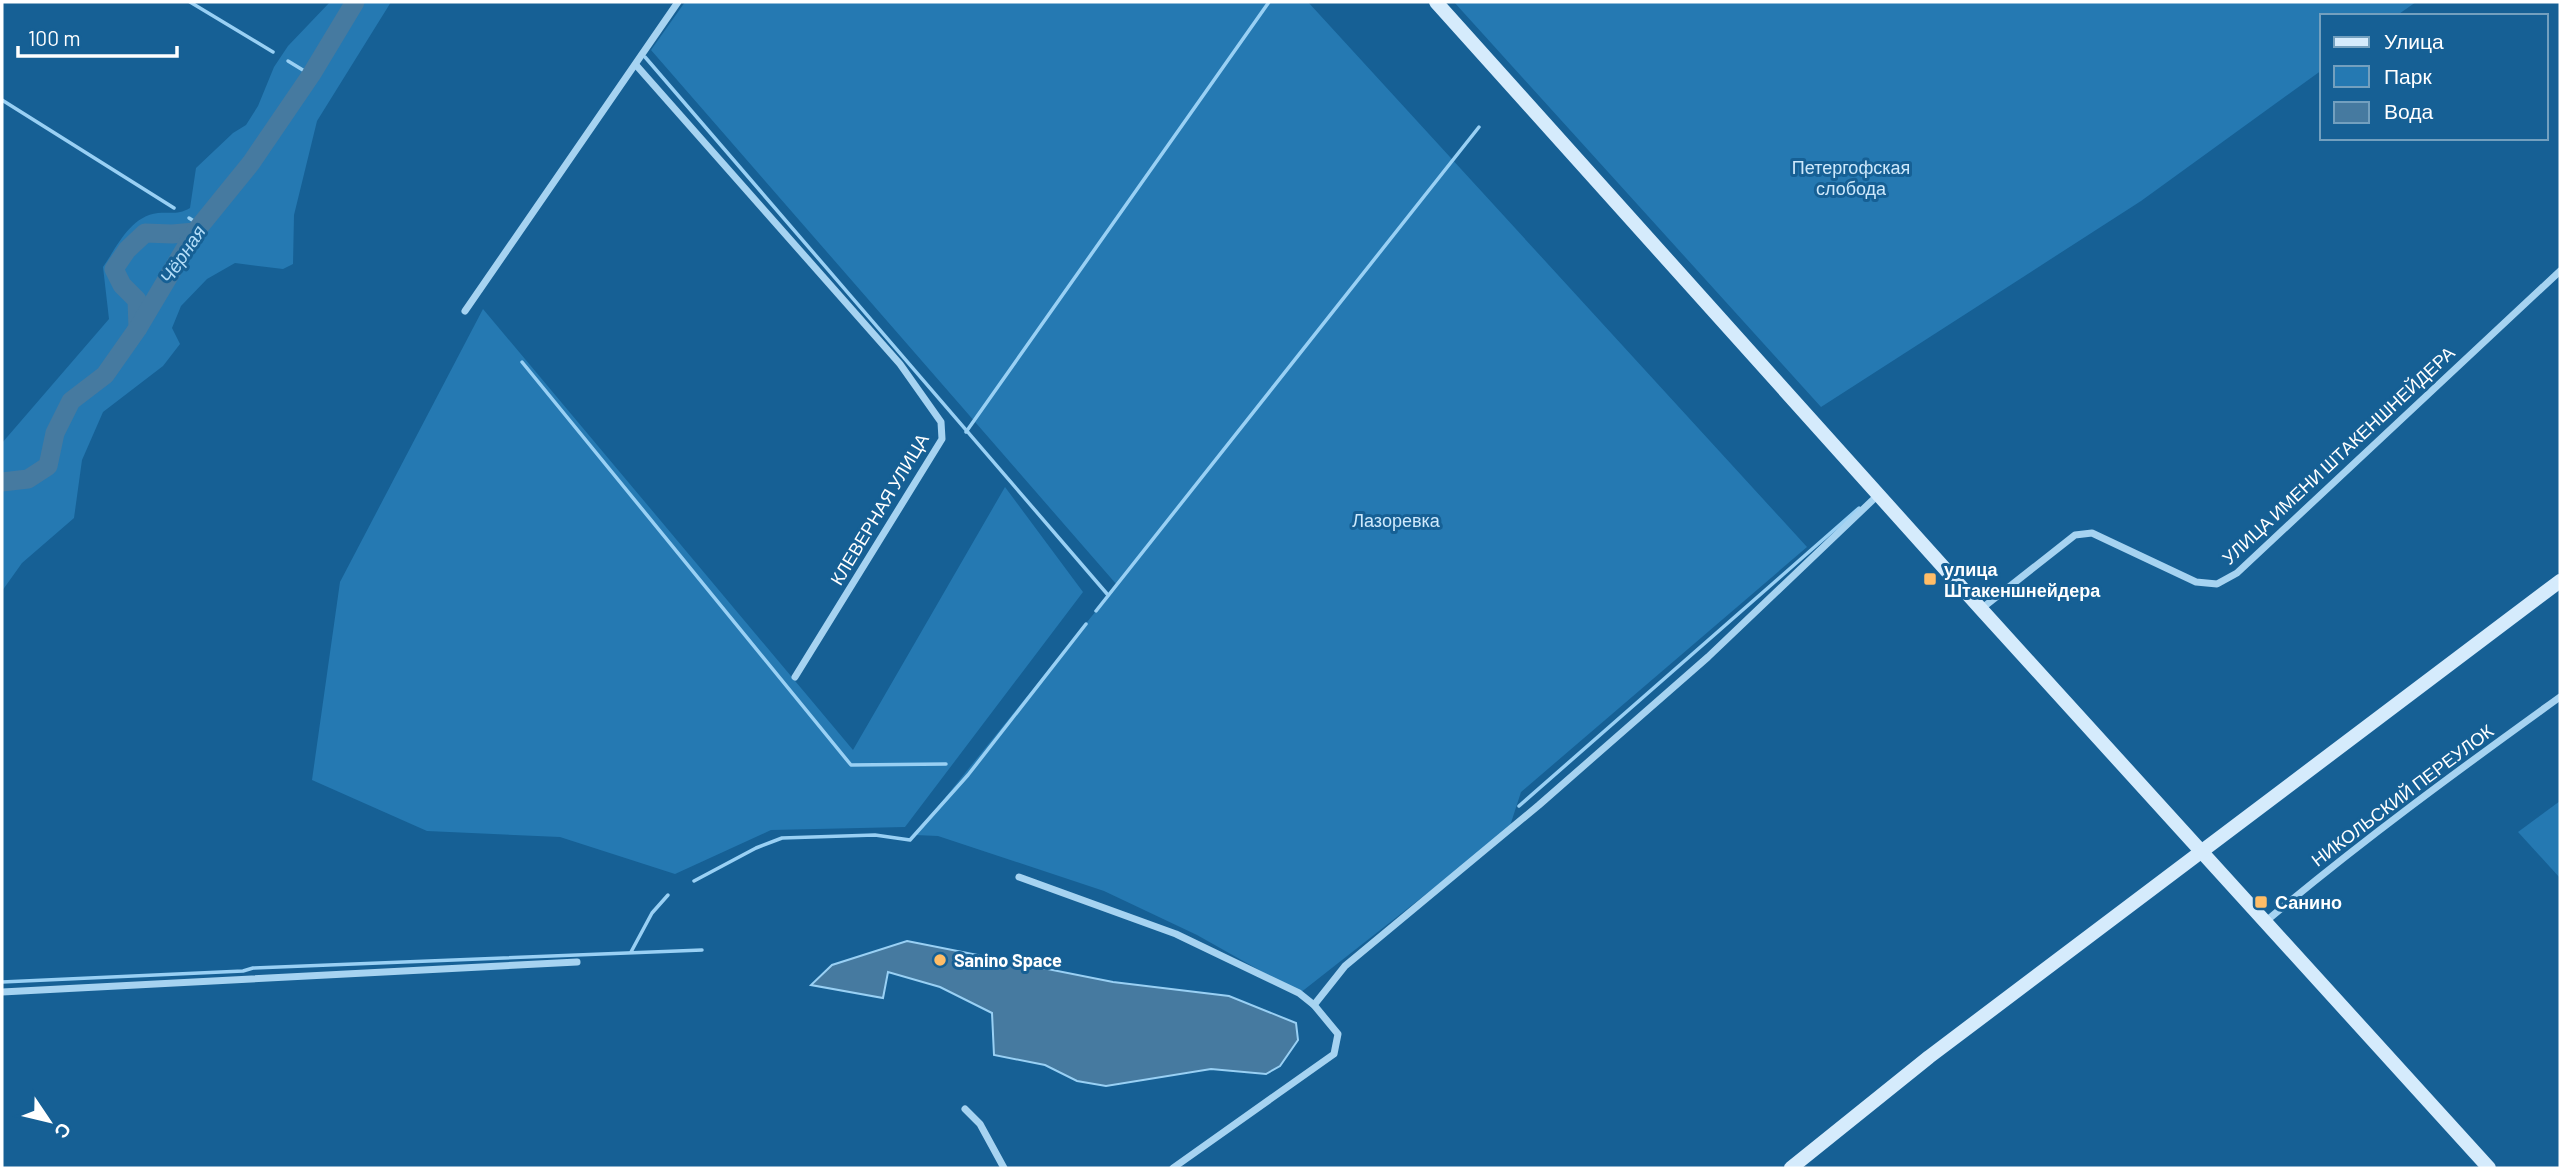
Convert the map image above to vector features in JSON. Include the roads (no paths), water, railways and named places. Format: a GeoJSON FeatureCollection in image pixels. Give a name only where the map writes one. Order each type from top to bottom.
{"type":"FeatureCollection","features":[{"type":"Feature","properties":{"kind":"street"},"geometry":{"type":"LineString","coordinates":[[466,311],[678,2]]}},
{"type":"Feature","properties":{"kind":"street"},"geometry":{"type":"LineString","coordinates":[[1436,2],[1981,609],[2489,1168]]}},
{"type":"Feature","properties":{"kind":"street","name":"КЛЕВЕРНАЯ УЛИЦА"},"geometry":{"type":"LineString","coordinates":[[636,65],[900,364],[941,422],[942,439],[794,677]]}},
{"type":"Feature","properties":{"kind":"street","name":"УЛИЦА ИМЕНИ ШТАКЕНШНЕЙДЕРА"},"geometry":{"type":"LineString","coordinates":[[1981,609],[2075,535],[2092,533],[2196,582],[2217,584],[2237,573],[2560,271]]}},
{"type":"Feature","properties":{"kind":"street"},"geometry":{"type":"LineString","coordinates":[[1314,1005],[1345,966],[1539,805],[1708,657],[1879,494]]}},
{"type":"Feature","properties":{"kind":"street"},"geometry":{"type":"LineString","coordinates":[[1791,1168],[1929,1057],[2560,581]]}},
{"type":"Feature","properties":{"kind":"street","name":"НИКОЛЬСКИЙ ПЕРЕУЛОК"},"geometry":{"type":"LineString","coordinates":[[2265,922],[2330,867],[2560,697]]}},
{"type":"Feature","properties":{"kind":"street"},"geometry":{"type":"LineString","coordinates":[[1019,877],[1176,934],[1299,993],[1314,1005],[1338,1034],[1334,1054],[1172,1168]]}},
{"type":"Feature","properties":{"kind":"street"},"geometry":{"type":"LineString","coordinates":[[2,992],[577,962]]}},
{"type":"Feature","properties":{"kind":"street"},"geometry":{"type":"LineString","coordinates":[[965,1109],[980,1124],[1004,1168]]}},
{"type":"Feature","properties":{"kind":"water"},"geometry":{"type":"Polygon","coordinates":[[[907,941],[1113,982],[1229,996],[1296,1023],[1298,1040],[1280,1066],[1266,1074],[1211,1069],[1106,1086],[1077,1081],[1045,1065],[994,1055],[992,1013],[940,987],[888,972],[883,998],[811,985],[832,965],[907,941]]]}},
{"type":"Feature","properties":{"kind":"waterway"},"geometry":{"type":"LineString","coordinates":[[190,2],[273,52]]}},
{"type":"Feature","properties":{"kind":"waterway","name":"Чёрная"},"geometry":{"type":"LineString","coordinates":[[2,482],[28,479],[48,466],[55,433],[71,401],[105,375],[138,328],[195,232],[251,163],[311,75],[355,2]]}},
{"type":"Feature","properties":{"kind":"waterway"},"geometry":{"type":"LineString","coordinates":[[966,432],[1269,2]]}},
{"type":"Feature","properties":{"kind":"waterway"},"geometry":{"type":"LineString","coordinates":[[645,57],[1108,595]]}},
{"type":"Feature","properties":{"kind":"waterway"},"geometry":{"type":"LineString","coordinates":[[288,61],[311,75]]}},
{"type":"Feature","properties":{"kind":"waterway"},"geometry":{"type":"LineString","coordinates":[[2,100],[174,208]]}},
{"type":"Feature","properties":{"kind":"waterway"},"geometry":{"type":"LineString","coordinates":[[1096,611],[1479,127]]}},
{"type":"Feature","properties":{"kind":"waterway"},"geometry":{"type":"LineString","coordinates":[[189,218],[200,225]]}},
{"type":"Feature","properties":{"kind":"waterway"},"geometry":{"type":"LineString","coordinates":[[138,328],[137,300],[122,285],[114,269],[127,250],[145,233],[195,232]]}},
{"type":"Feature","properties":{"kind":"waterway"},"geometry":{"type":"LineString","coordinates":[[522,362],[851,765],[946,764]]}},
{"type":"Feature","properties":{"kind":"waterway"},"geometry":{"type":"LineString","coordinates":[[1519,806],[1859,508]]}},
{"type":"Feature","properties":{"kind":"waterway"},"geometry":{"type":"LineString","coordinates":[[694,881],[756,848],[782,838],[875,835],[910,840],[968,775],[1086,624]]}},
{"type":"Feature","properties":{"kind":"waterway"},"geometry":{"type":"LineString","coordinates":[[631,952],[652,913],[668,895]]}},
{"type":"Feature","properties":{"kind":"waterway"},"geometry":{"type":"LineString","coordinates":[[2,982],[243,971],[253,968],[702,950]]}},
{"type":"Feature","properties":{"kind":"place","name":"улица Штакеншнейдера"},"geometry":{"type":"Point","coordinates":[1930,579]}},
{"type":"Feature","properties":{"kind":"place","name":"Санино"},"geometry":{"type":"Point","coordinates":[2261,902]}},
{"type":"Feature","properties":{"kind":"place","name":"Sanino Space"},"geometry":{"type":"Point","coordinates":[940,960]}},
{"type":"Feature","properties":{"kind":"park label","name":"Петергофская слобода"},"geometry":{"type":"Point","coordinates":[1851,177]}},
{"type":"Feature","properties":{"kind":"park label","name":"Лазоревка"},"geometry":{"type":"Point","coordinates":[1396,520]}}]}
